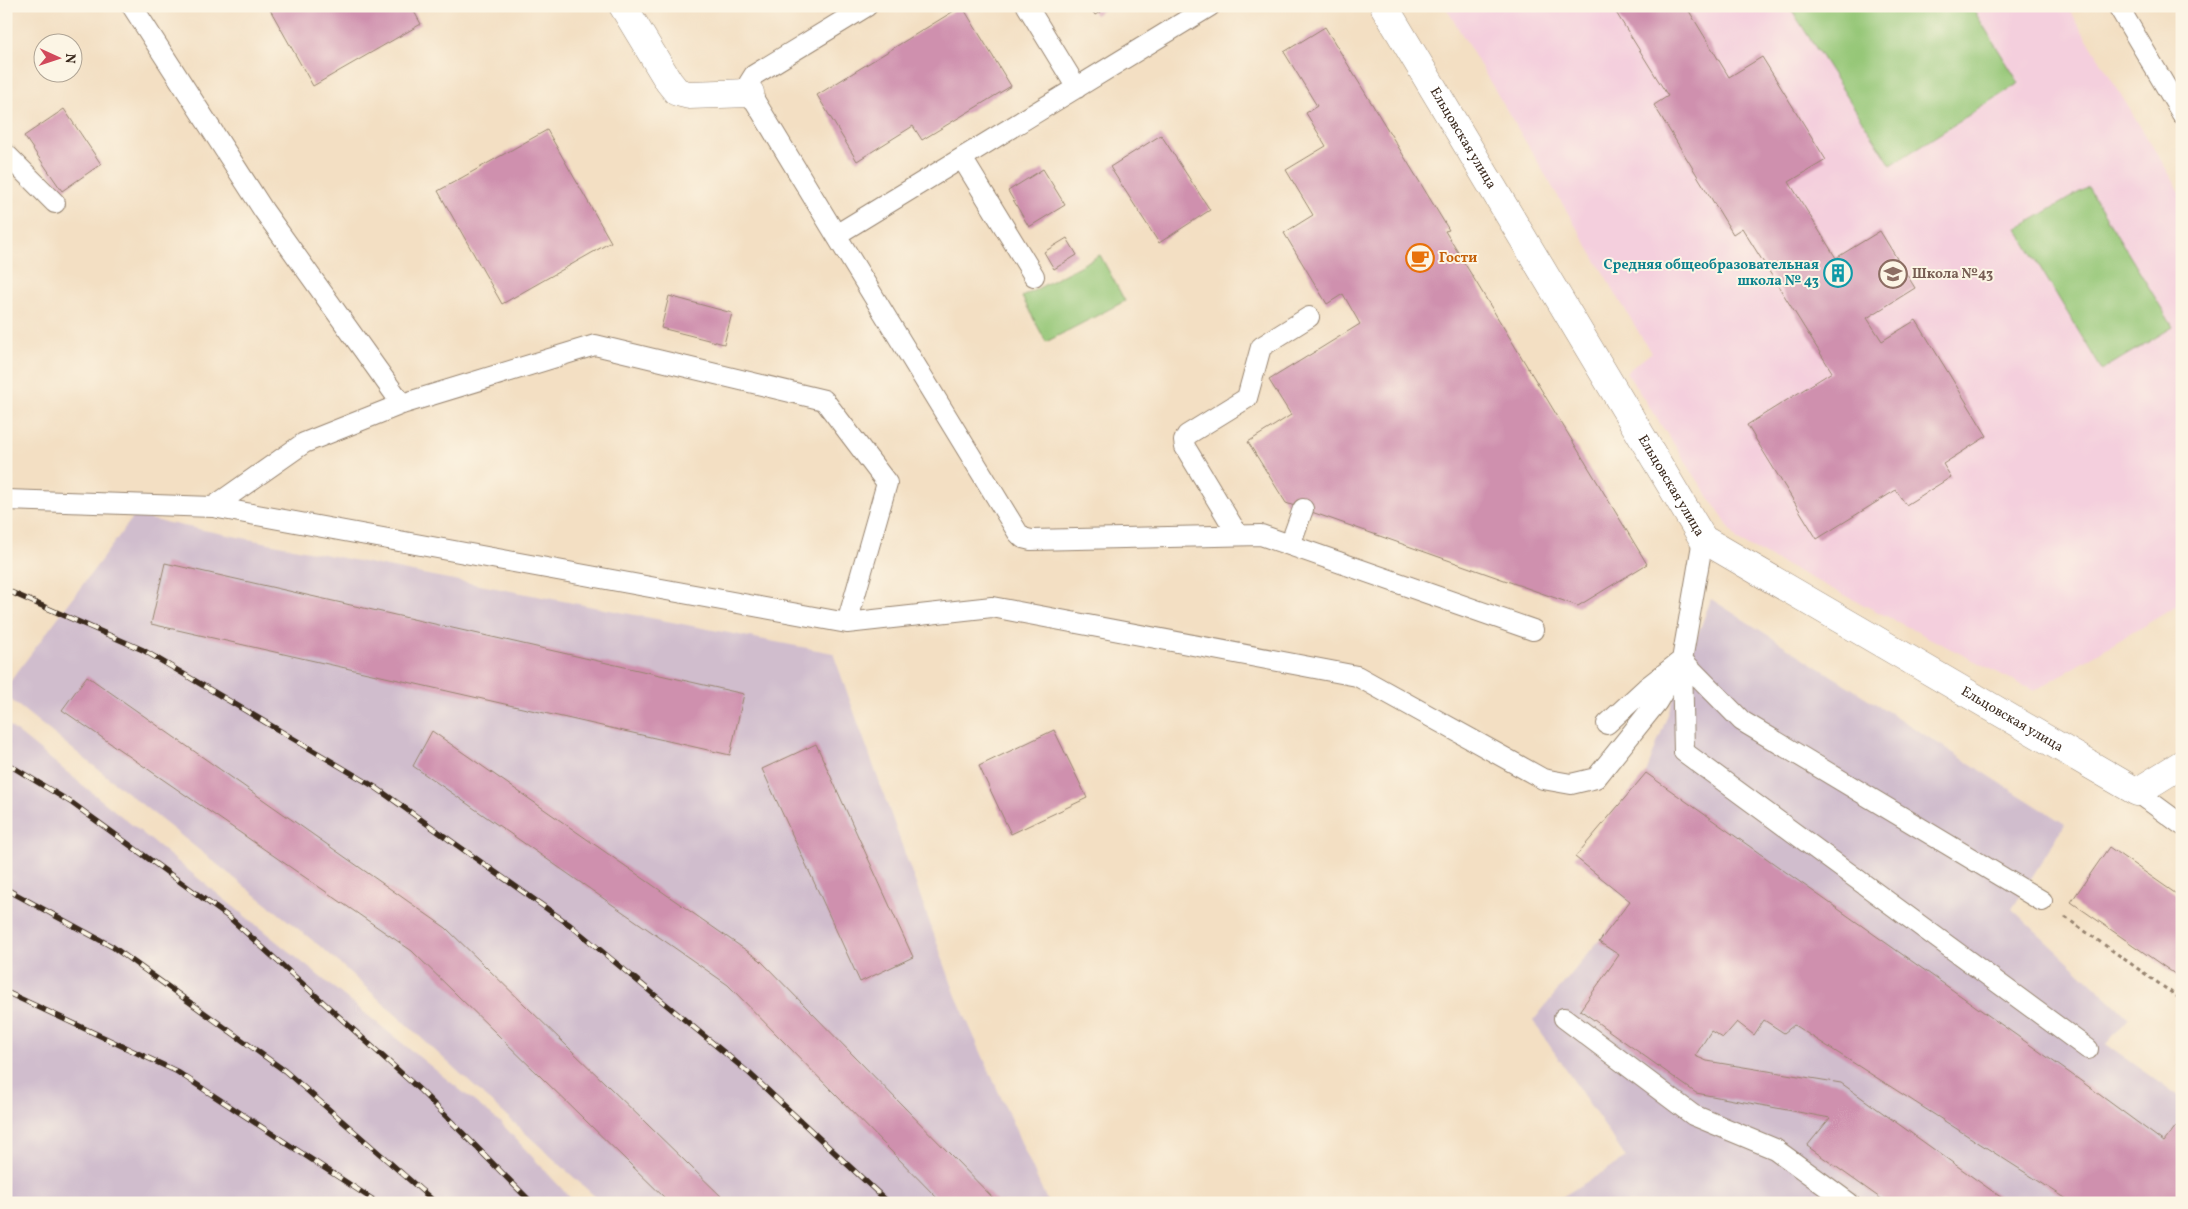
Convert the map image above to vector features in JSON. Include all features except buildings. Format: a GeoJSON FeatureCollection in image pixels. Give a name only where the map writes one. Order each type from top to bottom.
{"type":"FeatureCollection","features":[{"type":"Feature","properties":{"kind":"street"},"geometry":{"type":"LineString","coordinates":[[623,6],[677,92],[689,95],[750,93]]}},
{"type":"Feature","properties":{"kind":"street","name":"Ельцовская улица"},"geometry":{"type":"LineString","coordinates":[[1384,6],[1703,539],[2137,792]]}},
{"type":"Feature","properties":{"kind":"street"},"geometry":{"type":"LineString","coordinates":[[2137,792],[2182,764]]}},
{"type":"Feature","properties":{"kind":"lane"},"geometry":{"type":"LineString","coordinates":[[132,6],[264,211],[402,404]]}},
{"type":"Feature","properties":{"kind":"lane"},"geometry":{"type":"LineString","coordinates":[[867,6],[754,75],[749,84],[750,93],[1018,533],[1023,538],[1031,540],[1261,535],[1532,630]]}},
{"type":"Feature","properties":{"kind":"lane"},"geometry":{"type":"LineString","coordinates":[[1027,6],[1077,88]]}},
{"type":"Feature","properties":{"kind":"lane"},"geometry":{"type":"LineString","coordinates":[[836,235],[1210,6]]}},
{"type":"Feature","properties":{"kind":"lane"},"geometry":{"type":"LineString","coordinates":[[2118,6],[2182,114]]}},
{"type":"Feature","properties":{"kind":"lane"},"geometry":{"type":"LineString","coordinates":[[6,154],[55,203]]}},
{"type":"Feature","properties":{"kind":"lane"},"geometry":{"type":"LineString","coordinates":[[962,158],[1034,276]]}},
{"type":"Feature","properties":{"kind":"lane"},"geometry":{"type":"LineString","coordinates":[[1238,536],[1185,447],[1184,441],[1187,435],[1247,398],[1261,347],[1309,317]]}},
{"type":"Feature","properties":{"kind":"lane"},"geometry":{"type":"LineString","coordinates":[[213,507],[304,442],[402,404],[595,344],[824,400],[887,483],[847,623]]}},
{"type":"Feature","properties":{"kind":"lane"},"geometry":{"type":"LineString","coordinates":[[6,500],[213,507],[847,623],[992,607],[1357,676],[1543,779],[1571,784],[1596,778],[1657,702],[1682,660]]}},
{"type":"Feature","properties":{"kind":"lane"},"geometry":{"type":"LineString","coordinates":[[1290,545],[1303,509]]}},
{"type":"Feature","properties":{"kind":"lane"},"geometry":{"type":"LineString","coordinates":[[1703,539],[1682,660],[1684,752],[2088,1049]]}},
{"type":"Feature","properties":{"kind":"lane"},"geometry":{"type":"LineString","coordinates":[[1607,724],[1646,688],[1682,660]]}},
{"type":"Feature","properties":{"kind":"lane"},"geometry":{"type":"LineString","coordinates":[[1682,660],[1742,721],[2042,900]]}},
{"type":"Feature","properties":{"kind":"lane"},"geometry":{"type":"LineString","coordinates":[[2137,792],[2182,825]]}},
{"type":"Feature","properties":{"kind":"lane"},"geometry":{"type":"LineString","coordinates":[[1564,1018],[1693,1115],[1776,1149],[1849,1203]]}},
{"type":"Feature","properties":{"kind":"path"},"geometry":{"type":"LineString","coordinates":[[2042,900],[2182,1000]]}},
{"type":"Feature","properties":{"kind":"shaded area","name":"Школа №43"},"geometry":{"type":"Polygon","coordinates":[[[1445,6],[2067,6],[2182,195],[2182,603],[2034,691],[1738,541],[1626,372],[1651,353],[1445,6]]]}},
{"type":"Feature","properties":{"kind":"shaded area"},"geometry":{"type":"Polygon","coordinates":[[[134,516],[833,653],[956,996],[1048,1203],[602,1203],[326,951],[6,696],[6,687],[134,516]]]}},
{"type":"Feature","properties":{"kind":"shaded area"},"geometry":{"type":"Polygon","coordinates":[[[1711,599],[2065,824],[2012,909],[2129,1018],[2106,1044],[2182,1098],[2182,1203],[1552,1203],[1626,1158],[1533,1021],[1630,902],[1575,857],[1646,773],[1711,599]]]}},
{"type":"Feature","properties":{"kind":"shaded area"},"geometry":{"type":"Polygon","coordinates":[[[6,723],[501,1123],[575,1203],[6,1203],[6,723]]]}},
{"type":"Feature","properties":{"kind":"green space"},"geometry":{"type":"Polygon","coordinates":[[[1789,6],[1971,6],[2019,83],[1891,165],[1789,6]]]}},
{"type":"Feature","properties":{"kind":"green space"},"geometry":{"type":"Polygon","coordinates":[[[2088,187],[2173,327],[2102,370],[2017,229],[2088,187]]]}},
{"type":"Feature","properties":{"kind":"green space"},"geometry":{"type":"Polygon","coordinates":[[[1100,255],[1125,301],[1046,342],[1022,297],[1100,255]]]}},
{"type":"Feature","properties":{"kind":"railway"},"geometry":{"type":"LineString","coordinates":[[6,590],[143,650],[375,787],[570,925],[749,1073],[889,1203]]}},
{"type":"Feature","properties":{"kind":"railway"},"geometry":{"type":"LineString","coordinates":[[6,763],[72,803],[230,918],[421,1091],[532,1203]]}},
{"type":"Feature","properties":{"kind":"railway"},"geometry":{"type":"LineString","coordinates":[[6,889],[113,947],[285,1071],[436,1203]]}},
{"type":"Feature","properties":{"kind":"railway"},"geometry":{"type":"LineString","coordinates":[[6,992],[176,1071],[372,1199]]}},
{"type":"Feature","properties":{"kind":"place","name":"Гости"},"geometry":{"type":"Point","coordinates":[1420,258]}},
{"type":"Feature","properties":{"kind":"place","name":"Средняя общеобразовательная школа № 43"},"geometry":{"type":"Point","coordinates":[1838,273]}},
{"type":"Feature","properties":{"kind":"place","name":"Школа №43"},"geometry":{"type":"Point","coordinates":[1893,274]}}]}
